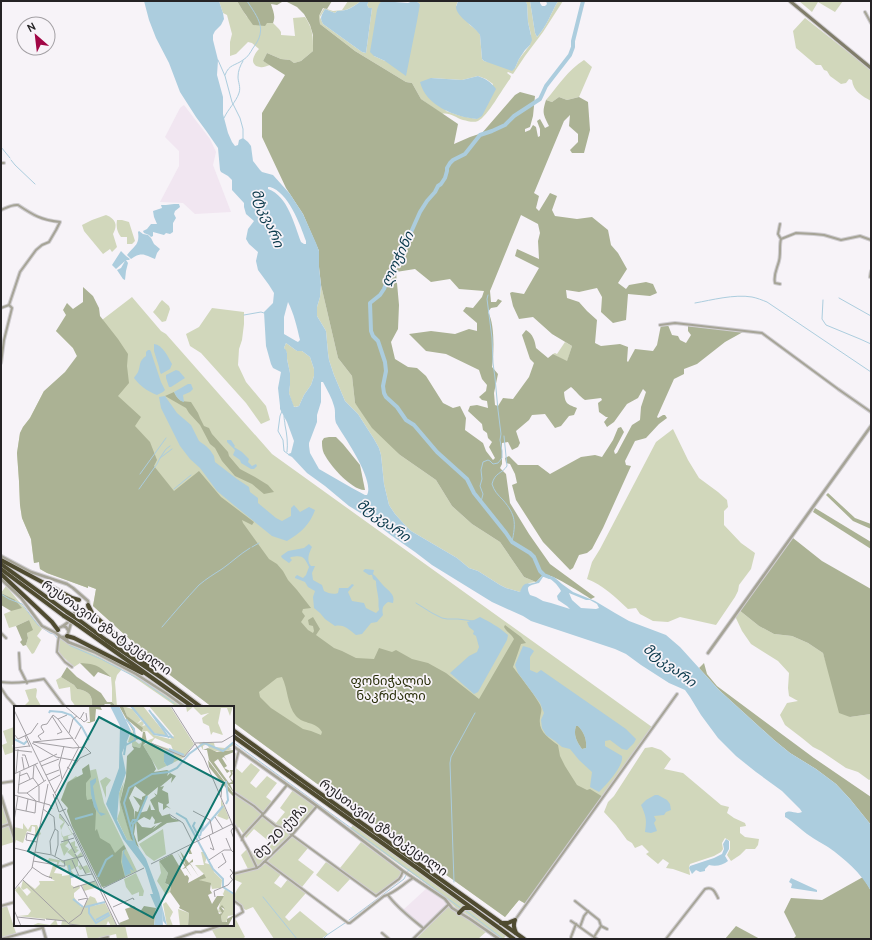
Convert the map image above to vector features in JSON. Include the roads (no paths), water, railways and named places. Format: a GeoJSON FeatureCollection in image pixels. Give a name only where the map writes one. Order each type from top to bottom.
{"type":"FeatureCollection","features":[{"type":"Feature","properties":{"kind":"highway"},"geometry":{"type":"LineString","coordinates":[[1,560],[78,602]]}},
{"type":"Feature","properties":{"kind":"highway","name":"რუსთავის გზატკეცილი"},"geometry":{"type":"LineString","coordinates":[[1,564],[66,614]]}},
{"type":"Feature","properties":{"kind":"highway","name":"რუსთავის გზატკეცილი"},"geometry":{"type":"LineString","coordinates":[[1,569],[66,614],[192,706]]}},
{"type":"Feature","properties":{"kind":"highway"},"geometry":{"type":"LineString","coordinates":[[1,574],[52,622],[59,634]]}},
{"type":"Feature","properties":{"kind":"highway"},"geometry":{"type":"LineString","coordinates":[[88,605],[92,613],[162,678]]}},
{"type":"Feature","properties":{"kind":"highway","name":"რუსთავის გზატკეცილი"},"geometry":{"type":"LineString","coordinates":[[77,622],[162,678],[200,706]]}},
{"type":"Feature","properties":{"kind":"highway"},"geometry":{"type":"LineString","coordinates":[[66,636],[74,638],[160,683]]}},
{"type":"Feature","properties":{"kind":"highway","name":"რუსთავის გზატკეცილი"},"geometry":{"type":"LineString","coordinates":[[234,731],[294,778],[514,939]]}},
{"type":"Feature","properties":{"kind":"highway","name":"რუსთავის გზატკეცილი"},"geometry":{"type":"LineString","coordinates":[[234,737],[524,939]]}},
{"type":"Feature","properties":{"kind":"highway"},"geometry":{"type":"LineString","coordinates":[[462,901],[461,911],[471,908]]}},
{"type":"Feature","properties":{"kind":"highway"},"geometry":{"type":"LineString","coordinates":[[501,923],[508,923],[515,920],[514,924],[516,934]]}},
{"type":"Feature","properties":{"kind":"main road"},"geometry":{"type":"LineString","coordinates":[[790,1],[871,68]]}},
{"type":"Feature","properties":{"kind":"street"},"geometry":{"type":"LineString","coordinates":[[865,12],[871,23]]}},
{"type":"Feature","properties":{"kind":"street"},"geometry":{"type":"LineString","coordinates":[[1,210],[15,204],[41,219],[60,222],[49,242],[36,250],[20,272],[9,305],[12,308],[4,341],[1,363]]}},
{"type":"Feature","properties":{"kind":"street"},"geometry":{"type":"LineString","coordinates":[[780,224],[778,234],[782,239],[779,261],[774,278],[775,283],[780,284]]}},
{"type":"Feature","properties":{"kind":"street"},"geometry":{"type":"LineString","coordinates":[[782,239],[796,233],[814,234],[842,240],[860,236],[871,240]]}},
{"type":"Feature","properties":{"kind":"street"},"geometry":{"type":"LineString","coordinates":[[870,277],[871,271]]}},
{"type":"Feature","properties":{"kind":"street"},"geometry":{"type":"LineString","coordinates":[[1,308],[9,305]]}},
{"type":"Feature","properties":{"kind":"street"},"geometry":{"type":"LineString","coordinates":[[660,325],[675,323],[762,334],[871,412]]}},
{"type":"Feature","properties":{"kind":"street"},"geometry":{"type":"LineString","coordinates":[[708,653],[871,426]]}},
{"type":"Feature","properties":{"kind":"street"},"geometry":{"type":"LineString","coordinates":[[1,556],[35,574],[67,584],[88,601],[87,608],[77,614],[70,623],[66,636],[68,642]]}},
{"type":"Feature","properties":{"kind":"street"},"geometry":{"type":"LineString","coordinates":[[1,578],[21,598],[42,626],[66,636]]}},
{"type":"Feature","properties":{"kind":"street"},"geometry":{"type":"LineString","coordinates":[[72,667],[65,662],[57,652],[61,627],[75,614],[79,596],[76,591]]}},
{"type":"Feature","properties":{"kind":"street"},"geometry":{"type":"LineString","coordinates":[[78,602],[84,599]]}},
{"type":"Feature","properties":{"kind":"street"},"geometry":{"type":"LineString","coordinates":[[78,602],[79,609],[83,610]]}},
{"type":"Feature","properties":{"kind":"street"},"geometry":{"type":"LineString","coordinates":[[63,626],[66,627],[68,631]]}},
{"type":"Feature","properties":{"kind":"street"},"geometry":{"type":"LineString","coordinates":[[1,633],[6,638]]}},
{"type":"Feature","properties":{"kind":"street"},"geometry":{"type":"LineString","coordinates":[[59,634],[68,642],[94,652],[124,668],[184,706]]}},
{"type":"Feature","properties":{"kind":"street"},"geometry":{"type":"LineString","coordinates":[[18,653],[20,669],[27,683]]}},
{"type":"Feature","properties":{"kind":"street"},"geometry":{"type":"LineString","coordinates":[[1,682],[27,683],[44,679],[64,706]]}},
{"type":"Feature","properties":{"kind":"street"},"geometry":{"type":"LineString","coordinates":[[1,688],[15,706]]}},
{"type":"Feature","properties":{"kind":"street"},"geometry":{"type":"LineString","coordinates":[[515,920],[677,694]]}},
{"type":"Feature","properties":{"kind":"street"},"geometry":{"type":"LineString","coordinates":[[234,747],[404,871],[445,899],[452,908],[461,911],[499,939]]}},
{"type":"Feature","properties":{"kind":"street"},"geometry":{"type":"LineString","coordinates":[[234,768],[238,750]]}},
{"type":"Feature","properties":{"kind":"street"},"geometry":{"type":"LineString","coordinates":[[1,783],[14,781]]}},
{"type":"Feature","properties":{"kind":"street"},"geometry":{"type":"LineString","coordinates":[[242,840],[243,836],[286,785]]}},
{"type":"Feature","properties":{"kind":"street"},"geometry":{"type":"LineString","coordinates":[[234,793],[254,806],[276,826],[285,829],[376,896],[398,879],[404,871]]}},
{"type":"Feature","properties":{"kind":"street"},"geometry":{"type":"LineString","coordinates":[[1,796],[14,837]]}},
{"type":"Feature","properties":{"kind":"street","name":"მე-20 ქუჩა"},"geometry":{"type":"LineString","coordinates":[[234,873],[257,868],[292,835],[317,806]]}},
{"type":"Feature","properties":{"kind":"street"},"geometry":{"type":"LineString","coordinates":[[1,827],[10,824]]}},
{"type":"Feature","properties":{"kind":"street"},"geometry":{"type":"LineString","coordinates":[[234,825],[257,868]]}},
{"type":"Feature","properties":{"kind":"street"},"geometry":{"type":"LineString","coordinates":[[1,867],[14,862]]}},
{"type":"Feature","properties":{"kind":"street"},"geometry":{"type":"LineString","coordinates":[[264,862],[348,923],[350,923],[384,896],[395,891],[407,881],[414,878]]}},
{"type":"Feature","properties":{"kind":"street"},"geometry":{"type":"LineString","coordinates":[[666,939],[705,889],[711,888],[718,898]]}},
{"type":"Feature","properties":{"kind":"street"},"geometry":{"type":"LineString","coordinates":[[388,895],[392,901],[423,928]]}},
{"type":"Feature","properties":{"kind":"street"},"geometry":{"type":"LineString","coordinates":[[234,901],[241,906],[242,912],[234,917]]}},
{"type":"Feature","properties":{"kind":"street"},"geometry":{"type":"LineString","coordinates":[[575,901],[599,920],[601,926],[607,929]]}},
{"type":"Feature","properties":{"kind":"street"},"geometry":{"type":"LineString","coordinates":[[1,906],[14,902]]}},
{"type":"Feature","properties":{"kind":"street"},"geometry":{"type":"LineString","coordinates":[[413,939],[449,904]]}},
{"type":"Feature","properties":{"kind":"street"},"geometry":{"type":"LineString","coordinates":[[580,927],[584,916],[588,911]]}},
{"type":"Feature","properties":{"kind":"street"},"geometry":{"type":"LineString","coordinates":[[571,921],[597,939]]}},
{"type":"Feature","properties":{"kind":"street"},"geometry":{"type":"LineString","coordinates":[[571,939],[576,924]]}},
{"type":"Feature","properties":{"kind":"street"},"geometry":{"type":"LineString","coordinates":[[1,939],[9,938],[42,926],[46,939]]}},
{"type":"Feature","properties":{"kind":"street"},"geometry":{"type":"LineString","coordinates":[[175,939],[219,926]]}},
{"type":"Feature","properties":{"kind":"street"},"geometry":{"type":"LineString","coordinates":[[594,937],[601,926]]}},
{"type":"Feature","properties":{"kind":"street"},"geometry":{"type":"LineString","coordinates":[[382,933],[389,939]]}},
{"type":"Feature","properties":{"kind":"street"},"geometry":{"type":"LineString","coordinates":[[100,939],[108,937]]}},
{"type":"Feature","properties":{"kind":"water","name":"მტკვარი"},"geometry":{"type":"Polygon","coordinates":[[[144,1],[219,1],[224,19],[215,31],[213,40],[218,60],[217,75],[223,97],[223,114],[228,133],[235,146],[238,145],[239,140],[243,138],[248,142],[251,146],[253,161],[260,170],[273,175],[290,194],[303,214],[316,243],[319,251],[321,285],[317,316],[326,331],[329,360],[345,401],[358,414],[379,448],[384,484],[389,505],[395,514],[411,531],[457,558],[469,568],[478,571],[506,588],[520,592],[525,584],[536,582],[543,575],[554,577],[573,592],[595,601],[629,621],[666,635],[680,647],[719,690],[774,740],[790,753],[816,769],[836,784],[871,825],[871,891],[857,872],[846,861],[785,817],[785,813],[787,812],[802,812],[782,791],[736,756],[718,738],[685,690],[669,683],[626,654],[531,621],[492,602],[432,565],[367,517],[349,506],[307,473],[292,457],[288,455],[291,453],[294,441],[287,422],[280,409],[278,388],[281,372],[273,368],[266,346],[264,312],[273,303],[274,293],[258,270],[256,261],[258,252],[246,239],[248,229],[254,221],[246,214],[244,203],[232,190],[232,180],[221,172],[218,148],[180,92],[169,63],[156,38],[144,1]],[[268,187],[268,189],[281,198],[293,219],[301,242],[306,244],[300,226],[288,202],[276,190],[270,187],[268,187]],[[288,302],[284,317],[284,334],[298,342],[300,340],[294,316],[288,302]],[[286,343],[284,348],[286,350],[290,373],[289,393],[294,407],[296,407],[299,406],[311,385],[314,376],[314,369],[310,357],[302,351],[297,351],[286,343]],[[321,382],[321,402],[317,415],[317,422],[309,443],[310,453],[319,469],[367,495],[367,479],[358,459],[336,423],[335,408],[323,382],[321,382]],[[543,577],[539,583],[530,586],[528,591],[530,595],[543,601],[570,609],[558,600],[557,596],[561,591],[554,581],[543,577]],[[569,593],[572,600],[581,608],[599,608],[597,604],[590,600],[586,600],[569,593]]]}},
{"type":"Feature","properties":{"kind":"water"},"geometry":{"type":"Polygon","coordinates":[[[361,1],[368,1],[367,5],[369,8],[372,8],[366,53],[362,52],[323,24],[321,20],[321,16],[325,9],[335,13],[337,11],[350,8],[361,1]]]}},
{"type":"Feature","properties":{"kind":"water"},"geometry":{"type":"Polygon","coordinates":[[[382,1],[408,3],[416,1],[420,4],[406,76],[370,52],[377,10],[382,1]]]}},
{"type":"Feature","properties":{"kind":"water"},"geometry":{"type":"Polygon","coordinates":[[[458,1],[526,2],[532,40],[512,71],[482,59],[480,35],[457,11],[456,7],[458,1]]]}},
{"type":"Feature","properties":{"kind":"water"},"geometry":{"type":"Polygon","coordinates":[[[530,1],[540,1],[542,6],[545,6],[547,4],[546,1],[558,1],[546,24],[537,37],[535,33],[530,1]]]}},
{"type":"Feature","properties":{"kind":"water"},"geometry":{"type":"Polygon","coordinates":[[[478,76],[488,81],[496,89],[482,116],[477,119],[460,116],[442,109],[428,98],[420,82],[431,78],[462,80],[478,76]]]}},
{"type":"Feature","properties":{"kind":"water"},"geometry":{"type":"Polygon","coordinates":[[[179,204],[180,207],[174,214],[176,218],[173,223],[173,232],[170,234],[166,233],[164,235],[153,232],[153,236],[151,237],[144,233],[143,231],[151,224],[157,224],[153,211],[162,208],[161,205],[179,204]]]}},
{"type":"Feature","properties":{"kind":"water"},"geometry":{"type":"Polygon","coordinates":[[[139,231],[148,235],[154,244],[160,249],[155,259],[141,254],[131,259],[127,255],[137,243],[139,231]]]}},
{"type":"Feature","properties":{"kind":"water"},"geometry":{"type":"Polygon","coordinates":[[[121,251],[130,259],[126,260],[128,263],[125,280],[117,270],[121,268],[125,261],[116,269],[112,265],[121,251]]]}},
{"type":"Feature","properties":{"kind":"water"},"geometry":{"type":"Polygon","coordinates":[[[154,344],[163,349],[172,364],[170,369],[161,374],[154,351],[154,344]]]}},
{"type":"Feature","properties":{"kind":"water"},"geometry":{"type":"Polygon","coordinates":[[[148,350],[151,352],[165,390],[157,395],[144,388],[134,378],[148,350]]]}},
{"type":"Feature","properties":{"kind":"water"},"geometry":{"type":"Polygon","coordinates":[[[176,370],[179,371],[185,378],[169,387],[166,375],[176,370]]]}},
{"type":"Feature","properties":{"kind":"water"},"geometry":{"type":"Polygon","coordinates":[[[188,384],[191,384],[193,389],[183,395],[184,402],[177,397],[174,392],[188,384]]]}},
{"type":"Feature","properties":{"kind":"water"},"geometry":{"type":"Polygon","coordinates":[[[165,396],[177,413],[191,425],[199,441],[210,450],[214,456],[215,462],[249,487],[250,492],[258,498],[258,503],[276,518],[282,521],[291,516],[291,508],[294,505],[300,512],[309,507],[315,510],[304,528],[287,541],[272,536],[217,491],[200,468],[190,459],[180,446],[161,408],[159,397],[165,396]]]}},
{"type":"Feature","properties":{"kind":"water"},"geometry":{"type":"Polygon","coordinates":[[[227,440],[231,440],[235,446],[234,447],[249,459],[248,462],[252,466],[256,464],[257,466],[254,469],[251,469],[241,463],[240,460],[233,455],[235,450],[227,442],[227,440]]]}},
{"type":"Feature","properties":{"kind":"water"},"geometry":{"type":"Polygon","coordinates":[[[309,544],[312,547],[308,559],[309,564],[311,566],[315,566],[312,573],[313,580],[322,585],[324,591],[331,594],[336,594],[338,593],[339,588],[348,588],[352,584],[354,585],[348,592],[352,601],[364,603],[366,608],[376,613],[379,610],[376,581],[373,579],[372,575],[369,575],[363,571],[365,569],[374,570],[373,574],[392,595],[394,600],[393,603],[388,602],[384,606],[383,615],[377,622],[371,623],[362,634],[356,635],[346,628],[335,626],[325,619],[314,608],[313,597],[315,591],[308,587],[305,582],[295,578],[297,575],[303,578],[306,575],[309,567],[306,561],[300,556],[295,556],[290,558],[292,560],[289,563],[281,556],[288,551],[304,548],[309,544]]]}},
{"type":"Feature","properties":{"kind":"water"},"geometry":{"type":"Polygon","coordinates":[[[480,617],[508,635],[507,640],[478,692],[474,694],[450,673],[469,656],[477,652],[479,647],[476,636],[473,634],[474,631],[469,627],[467,622],[480,617]]]}},
{"type":"Feature","properties":{"kind":"water"},"geometry":{"type":"Polygon","coordinates":[[[523,646],[530,648],[534,651],[530,657],[530,670],[537,673],[541,670],[626,729],[636,739],[627,750],[622,749],[610,740],[605,741],[605,746],[622,756],[622,760],[614,775],[599,792],[590,787],[592,772],[570,749],[562,747],[546,735],[542,728],[541,720],[544,713],[540,703],[518,673],[515,665],[523,646]],[[576,726],[575,729],[576,738],[582,749],[586,748],[585,736],[578,726],[576,726]]]}},
{"type":"Feature","properties":{"kind":"water"},"geometry":{"type":"Polygon","coordinates":[[[655,795],[667,800],[670,804],[671,810],[666,812],[664,815],[654,816],[656,820],[654,823],[657,831],[651,833],[645,832],[646,818],[641,805],[655,795]]]}},
{"type":"Feature","properties":{"kind":"water"},"geometry":{"type":"Polygon","coordinates":[[[726,839],[729,841],[729,849],[725,856],[728,861],[724,864],[714,866],[709,865],[705,871],[700,872],[696,870],[692,874],[689,868],[690,866],[722,854],[724,849],[723,844],[726,839]]]}},
{"type":"Feature","properties":{"kind":"water"},"geometry":{"type":"Polygon","coordinates":[[[791,878],[817,890],[817,892],[791,888],[792,884],[789,882],[791,878]]]}},
{"type":"Feature","properties":{"kind":"waterway"},"geometry":{"type":"LineString","coordinates":[[225,75],[230,67],[248,56],[258,41],[260,35],[261,29],[258,18],[247,1]]}},
{"type":"Feature","properties":{"kind":"waterway","name":"ლოჭინი"},"geometry":{"type":"LineString","coordinates":[[549,577],[540,571],[534,557],[530,553],[512,542],[474,493],[467,479],[437,452],[414,425],[406,420],[397,407],[386,397],[383,386],[386,371],[385,362],[378,341],[373,336],[371,331],[370,303],[380,295],[384,289],[394,263],[404,248],[420,212],[445,178],[447,168],[450,163],[465,154],[480,135],[505,125],[514,116],[540,99],[546,86],[570,55],[583,1]]}},
{"type":"Feature","properties":{"kind":"waterway"},"geometry":{"type":"LineString","coordinates":[[218,60],[225,76],[232,102],[240,118],[243,129],[243,138]]}},
{"type":"Feature","properties":{"kind":"waterway"},"geometry":{"type":"LineString","coordinates":[[224,118],[239,93],[240,89],[238,75],[243,61]]}},
{"type":"Feature","properties":{"kind":"waterway"},"geometry":{"type":"LineString","coordinates":[[1,147],[10,158]]}},
{"type":"Feature","properties":{"kind":"waterway"},"geometry":{"type":"LineString","coordinates":[[11,160],[35,184]]}},
{"type":"Feature","properties":{"kind":"waterway"},"geometry":{"type":"LineString","coordinates":[[481,502],[483,494],[480,486],[483,462],[488,460],[493,464],[498,463],[502,458],[492,338],[487,299],[488,295]]}},
{"type":"Feature","properties":{"kind":"waterway"},"geometry":{"type":"LineString","coordinates":[[695,303],[738,296],[752,297],[767,302],[871,372]]}},
{"type":"Feature","properties":{"kind":"waterway"},"geometry":{"type":"LineString","coordinates":[[839,298],[871,316]]}},
{"type":"Feature","properties":{"kind":"waterway"},"geometry":{"type":"LineString","coordinates":[[823,300],[822,319],[826,325],[871,344]]}},
{"type":"Feature","properties":{"kind":"waterway"},"geometry":{"type":"LineString","coordinates":[[244,315],[261,312],[264,313]]}},
{"type":"Feature","properties":{"kind":"waterway"},"geometry":{"type":"LineString","coordinates":[[282,411],[278,431],[283,440],[284,451],[288,454]]}},
{"type":"Feature","properties":{"kind":"waterway"},"geometry":{"type":"LineString","coordinates":[[284,416],[287,452]]}},
{"type":"Feature","properties":{"kind":"waterway"},"geometry":{"type":"LineString","coordinates":[[504,436],[507,466],[495,477],[492,484],[495,491],[513,515],[514,530],[512,542]]}},
{"type":"Feature","properties":{"kind":"waterway"},"geometry":{"type":"LineString","coordinates":[[140,474],[166,438]]}},
{"type":"Feature","properties":{"kind":"waterway"},"geometry":{"type":"LineString","coordinates":[[160,458],[170,446]]}},
{"type":"Feature","properties":{"kind":"waterway"},"geometry":{"type":"LineString","coordinates":[[139,489],[160,458],[172,449]]}},
{"type":"Feature","properties":{"kind":"waterway"},"geometry":{"type":"LineString","coordinates":[[174,489],[191,475]]}},
{"type":"Feature","properties":{"kind":"waterway"},"geometry":{"type":"LineString","coordinates":[[252,547],[259,543]]}},
{"type":"Feature","properties":{"kind":"waterway"},"geometry":{"type":"LineString","coordinates":[[162,627],[199,585],[250,548]]}},
{"type":"Feature","properties":{"kind":"waterway"},"geometry":{"type":"LineString","coordinates":[[1,594],[22,604],[38,625],[54,634],[57,638]]}},
{"type":"Feature","properties":{"kind":"waterway"},"geometry":{"type":"LineString","coordinates":[[416,603],[442,618],[473,621]]}},
{"type":"Feature","properties":{"kind":"waterway"},"geometry":{"type":"LineString","coordinates":[[61,639],[71,646],[101,659],[141,680],[174,703]]}},
{"type":"Feature","properties":{"kind":"waterway"},"geometry":{"type":"LineString","coordinates":[[454,882],[450,763],[451,757],[475,713]]}},
{"type":"Feature","properties":{"kind":"waterway"},"geometry":{"type":"LineString","coordinates":[[234,743],[462,909]]}},
{"type":"Feature","properties":{"kind":"waterway"},"geometry":{"type":"LineString","coordinates":[[349,920],[404,879],[409,869]]}},
{"type":"Feature","properties":{"kind":"waterway"},"geometry":{"type":"LineString","coordinates":[[263,897],[297,939]]}},
{"type":"Feature","properties":{"kind":"waterway"},"geometry":{"type":"LineString","coordinates":[[465,910],[503,939]]}},
{"type":"Feature","properties":{"kind":"waterway"},"geometry":{"type":"LineString","coordinates":[[323,939],[345,923]]}},
{"type":"Feature","properties":{"kind":"park label","name":"ფონიჭალის ნაკრძალი"},"geometry":{"type":"Point","coordinates":[391,688]}}]}
